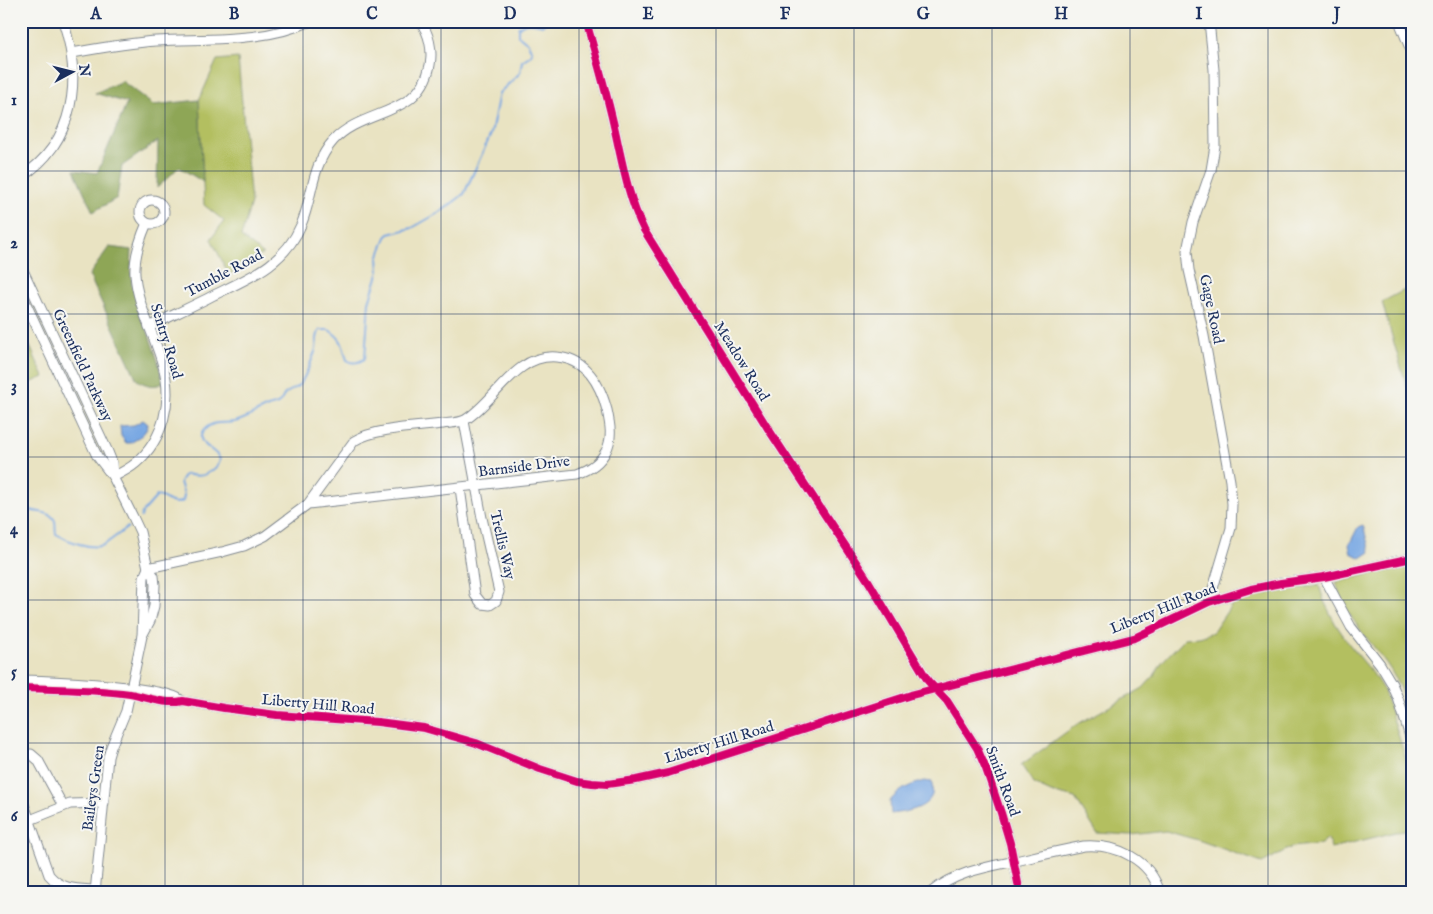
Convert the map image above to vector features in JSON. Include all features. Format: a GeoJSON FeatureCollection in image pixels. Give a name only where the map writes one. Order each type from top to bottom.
{"type":"FeatureCollection","features":[{"type":"Feature","properties":{"kind":"street"},"geometry":{"type":"LineString","coordinates":[[21,177],[40,162],[50,151],[65,124],[74,79],[72,53],[63,21]]}},
{"type":"Feature","properties":{"kind":"street"},"geometry":{"type":"LineString","coordinates":[[72,53],[137,42],[256,36],[290,29],[311,21]]}},
{"type":"Feature","properties":{"kind":"street","name":"Tumble Road"},"geometry":{"type":"LineString","coordinates":[[149,327],[258,274],[268,268],[284,252],[300,226],[318,163],[331,144],[349,128],[407,102],[421,88],[429,70],[431,51],[426,32],[420,21]]}},
{"type":"Feature","properties":{"kind":"street","name":"Meadow Road"},"geometry":{"type":"LineString","coordinates":[[586,21],[606,92],[636,215],[767,427],[869,582],[935,690]]}},
{"type":"Feature","properties":{"kind":"street","name":"Gage Road"},"geometry":{"type":"LineString","coordinates":[[1208,21],[1214,70],[1215,146],[1187,250],[1189,270],[1206,345],[1230,481],[1232,504],[1231,528],[1209,602]]}},
{"type":"Feature","properties":{"kind":"street"},"geometry":{"type":"LineString","coordinates":[[1399,21],[1412,53]]}},
{"type":"Feature","properties":{"kind":"street","name":"Sentry Road"},"geometry":{"type":"LineString","coordinates":[[113,477],[136,463],[158,435],[163,422],[168,393],[167,378],[139,298],[135,272],[139,242],[148,223]]}},
{"type":"Feature","properties":{"kind":"street","name":"Greenfield Parkway"},"geometry":{"type":"LineString","coordinates":[[21,266],[108,452],[112,462],[113,477]]}},
{"type":"Feature","properties":{"kind":"street","name":"Greenfield Parkway"},"geometry":{"type":"LineString","coordinates":[[21,293],[97,456],[113,477],[140,532],[148,568],[144,577],[142,636],[131,691]]}},
{"type":"Feature","properties":{"kind":"street","name":"Barnside Drive"},"geometry":{"type":"LineString","coordinates":[[308,504],[570,476],[584,472],[597,463],[606,451],[611,436],[610,421],[602,392],[590,372],[578,363],[556,357],[540,358],[526,364],[464,421]]}},
{"type":"Feature","properties":{"kind":"street"},"geometry":{"type":"LineString","coordinates":[[148,568],[244,546],[278,527],[308,504],[348,446],[361,436],[376,432],[464,421]]}},
{"type":"Feature","properties":{"kind":"street","name":"Trellis Way"},"geometry":{"type":"LineString","coordinates":[[460,488],[475,595],[482,604],[490,605],[496,601],[500,592],[484,526],[464,421]]}},
{"type":"Feature","properties":{"kind":"street","name":"Liberty Hill Road"},"geometry":{"type":"LineString","coordinates":[[21,688],[163,693],[178,697],[184,701],[224,708],[424,728],[476,742],[540,769],[577,781],[607,784],[668,773],[839,718],[935,690],[1134,638],[1209,602],[1251,589],[1324,577],[1412,558]]}},
{"type":"Feature","properties":{"kind":"street"},"geometry":{"type":"LineString","coordinates":[[1324,577],[1351,627],[1380,664],[1392,684],[1412,743]]}},
{"type":"Feature","properties":{"kind":"street","name":"Liberty Hill Road"},"geometry":{"type":"LineString","coordinates":[[21,680],[97,684],[131,691]]}},
{"type":"Feature","properties":{"kind":"street","name":"Smith Road"},"geometry":{"type":"LineString","coordinates":[[935,690],[947,701],[977,748],[994,791],[1014,861],[1020,893]]}},
{"type":"Feature","properties":{"kind":"street","name":"Baileys Green"},"geometry":{"type":"LineString","coordinates":[[95,891],[110,747],[126,712],[131,691]]}},
{"type":"Feature","properties":{"kind":"street"},"geometry":{"type":"LineString","coordinates":[[21,754],[31,754],[38,760],[63,806]]}},
{"type":"Feature","properties":{"kind":"street"},"geometry":{"type":"LineString","coordinates":[[21,796],[46,868],[54,881],[68,888],[95,891]]}},
{"type":"Feature","properties":{"kind":"street"},"geometry":{"type":"LineString","coordinates":[[30,820],[63,806],[80,803],[104,803]]}},
{"type":"Feature","properties":{"kind":"street"},"geometry":{"type":"LineString","coordinates":[[930,893],[942,883],[956,876],[985,866],[1084,846],[1100,845],[1115,848],[1142,864],[1152,876],[1160,893]]}},
{"type":"Feature","properties":{"kind":"green space"},"geometry":{"type":"Polygon","coordinates":[[[238,58],[251,203],[241,237],[263,254],[229,275],[211,239],[224,221],[204,205],[199,100],[217,60],[238,58]]]}},
{"type":"Feature","properties":{"kind":"green space"},"geometry":{"type":"Polygon","coordinates":[[[122,81],[153,105],[199,100],[203,182],[179,167],[157,188],[158,141],[122,166],[117,198],[93,212],[74,170],[97,173],[127,103],[95,93],[122,81]]]}},
{"type":"Feature","properties":{"kind":"green space"},"geometry":{"type":"Polygon","coordinates":[[[109,247],[132,250],[132,285],[158,361],[163,383],[160,385],[150,385],[137,380],[89,275],[109,247]]]}},
{"type":"Feature","properties":{"kind":"green space"},"geometry":{"type":"Polygon","coordinates":[[[1412,286],[1412,405],[1382,302],[1412,286]]]}},
{"type":"Feature","properties":{"kind":"green space"},"geometry":{"type":"Polygon","coordinates":[[[21,327],[44,377],[21,387],[21,327]]]}},
{"type":"Feature","properties":{"kind":"green space"},"geometry":{"type":"Polygon","coordinates":[[[1412,564],[1412,723],[1395,677],[1350,615],[1336,582],[1412,564]]]}},
{"type":"Feature","properties":{"kind":"green space"},"geometry":{"type":"Polygon","coordinates":[[[1319,585],[1324,601],[1335,623],[1384,691],[1412,777],[1412,828],[1331,848],[1328,838],[1321,844],[1292,847],[1262,863],[1201,841],[1166,831],[1131,835],[1097,833],[1075,798],[1051,792],[1034,784],[1021,765],[1076,725],[1143,688],[1154,676],[1162,662],[1185,638],[1199,637],[1213,632],[1234,601],[1254,595],[1319,585]]]}},
{"type":"Feature","properties":{"kind":"water"},"geometry":{"type":"Polygon","coordinates":[[[143,420],[148,424],[144,433],[131,443],[126,443],[121,436],[120,426],[134,425],[143,420]]]}},
{"type":"Feature","properties":{"kind":"water"},"geometry":{"type":"Polygon","coordinates":[[[1363,525],[1370,552],[1361,558],[1351,553],[1349,545],[1358,527],[1363,525]]]}},
{"type":"Feature","properties":{"kind":"water"},"geometry":{"type":"Polygon","coordinates":[[[924,781],[932,782],[932,794],[925,804],[914,809],[891,814],[890,801],[898,793],[924,781]]]}},
{"type":"Feature","properties":{"kind":"waterway"},"geometry":{"type":"LineString","coordinates":[[141,517],[142,513],[157,496],[175,503],[183,501],[184,495],[180,482],[184,475],[203,475],[217,467],[220,461],[218,456],[202,442],[201,436],[208,426],[215,423],[238,421],[277,404],[285,394],[301,383],[315,352],[320,330],[329,330],[337,337],[342,343],[347,360],[358,362],[365,358],[369,302],[379,271],[378,258],[386,237],[389,234],[412,228],[442,211],[464,194],[491,134],[499,93],[520,73],[522,61],[531,55],[532,52],[528,43],[518,35],[518,28],[527,23],[543,25],[548,21]]}},
{"type":"Feature","properties":{"kind":"waterway"},"geometry":{"type":"LineString","coordinates":[[21,483],[25,485],[27,504],[30,510],[51,515],[55,521],[56,534],[79,544],[86,546],[104,545],[128,527]]}},
{"type":"Feature","properties":{"kind":"cycle path"},"geometry":{"type":"LineString","coordinates":[[586,21],[638,218],[767,427],[869,582],[928,681],[947,701],[977,748],[986,769],[1010,843],[1020,893]]}},
{"type":"Feature","properties":{"kind":"cycle path"},"geometry":{"type":"LineString","coordinates":[[21,688],[116,692],[163,701],[183,701],[277,715],[378,722],[424,728],[476,743],[540,769],[577,781],[607,784],[668,773],[911,695],[1134,638],[1209,602],[1251,589],[1324,577],[1412,558]]}}]}
